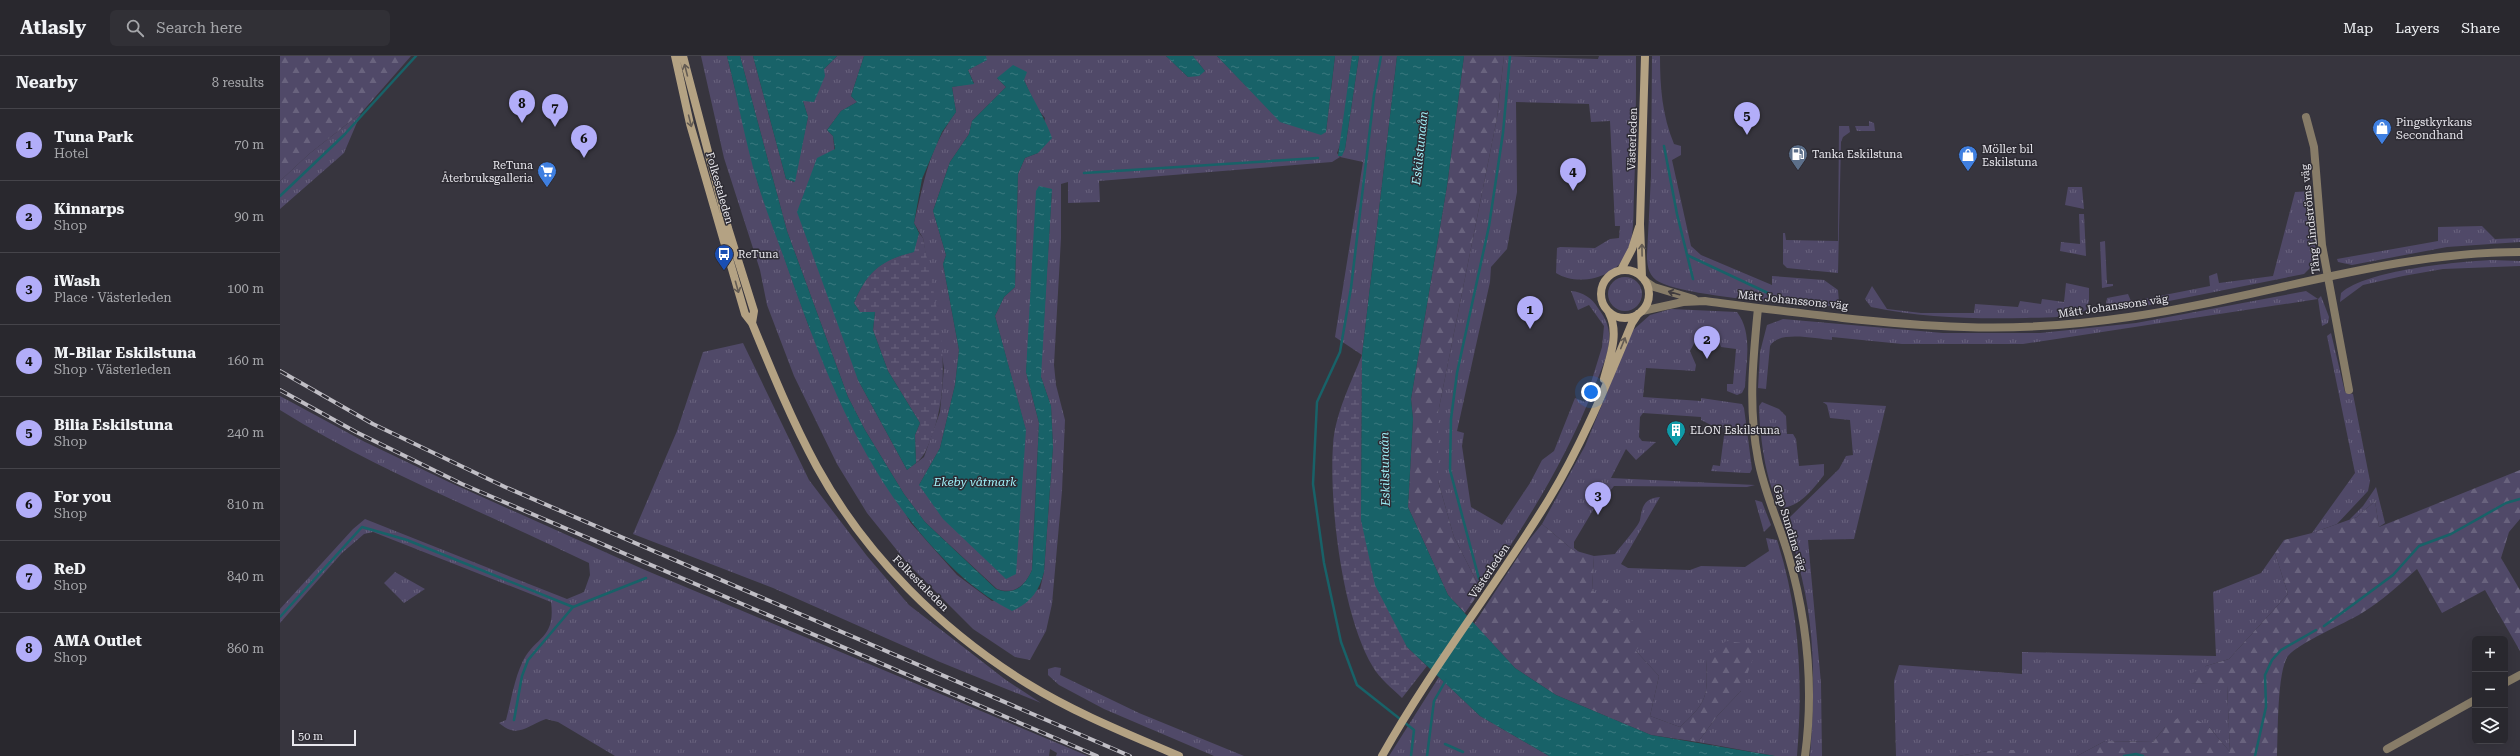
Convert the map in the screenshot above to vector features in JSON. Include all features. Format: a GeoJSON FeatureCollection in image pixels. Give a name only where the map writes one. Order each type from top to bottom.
{"type":"FeatureCollection","features":[{"type":"Feature","properties":{"kind":"main road","name":"Folkestaleden"},"geometry":{"type":"LineString","coordinates":[[675,56],[684,96],[745,314],[752,323],[818,468],[847,514],[876,552],[912,593],[988,657],[1027,684],[1097,720],[1179,756]]}},
{"type":"Feature","properties":{"kind":"main road","name":"Folkestaleden"},"geometry":{"type":"LineString","coordinates":[[683,56],[728,228],[754,311],[752,323]]}},
{"type":"Feature","properties":{"kind":"main road","name":"Västerleden"},"geometry":{"type":"LineString","coordinates":[[1643,279],[1640,224],[1645,56]]}},
{"type":"Feature","properties":{"kind":"main road"},"geometry":{"type":"LineString","coordinates":[[684,96],[693,94]]}},
{"type":"Feature","properties":{"kind":"main road","name":"Västerleden"},"geometry":{"type":"LineString","coordinates":[[1621,270],[1632,249],[1640,224]]}},
{"type":"Feature","properties":{"kind":"main road"},"geometry":{"type":"LineString","coordinates":[[1621,270],[1634,272],[1643,279],[1649,295],[1640,313],[1623,318],[1607,311],[1601,299],[1602,286],[1609,276],[1621,270]]}},
{"type":"Feature","properties":{"kind":"main road","name":"Västerleden"},"geometry":{"type":"LineString","coordinates":[[1602,391],[1613,347],[1613,321],[1607,311]]}},
{"type":"Feature","properties":{"kind":"main road","name":"Västerleden"},"geometry":{"type":"LineString","coordinates":[[1382,756],[1415,702],[1505,567],[1567,467],[1584,437],[1602,391],[1632,323],[1640,313]]}},
{"type":"Feature","properties":{"kind":"street","name":"Tång Lindströms väg"},"geometry":{"type":"LineString","coordinates":[[2306,117],[2314,147],[2322,245],[2327,278],[2349,390]]}},
{"type":"Feature","properties":{"kind":"street","name":"Mått Johanssons väg"},"geometry":{"type":"LineString","coordinates":[[1643,279],[1654,287],[1705,301],[1758,308],[1950,326],[2046,326],[2130,317],[2437,258],[2520,252]]}},
{"type":"Feature","properties":{"kind":"street","name":"Mått Johanssons väg"},"geometry":{"type":"LineString","coordinates":[[1640,313],[1683,302],[1705,301]]}},
{"type":"Feature","properties":{"kind":"street","name":"Gap Sundins väg"},"geometry":{"type":"LineString","coordinates":[[1758,308],[1752,374],[1752,424],[1761,472],[1789,556],[1801,609],[1808,668],[1805,754]]}},
{"type":"Feature","properties":{"kind":"street"},"geometry":{"type":"LineString","coordinates":[[2508,681],[2520,674]]}},
{"type":"Feature","properties":{"kind":"street"},"geometry":{"type":"LineString","coordinates":[[2387,748],[2472,702]]}},
{"type":"Feature","properties":{"kind":"green space"},"geometry":{"type":"Polygon","coordinates":[[[280,56],[411,56],[361,113],[309,154],[280,181],[280,56]]]}},
{"type":"Feature","properties":{"kind":"green space"},"geometry":{"type":"Polygon","coordinates":[[[701,56],[727,56],[758,184],[809,327],[910,522],[957,575],[992,601],[1040,589],[1044,572],[1053,447],[1051,406],[1041,377],[1041,366],[1052,189],[1030,325],[1026,372],[1039,423],[1032,570],[1026,581],[1018,588],[1003,591],[997,589],[925,522],[904,494],[865,430],[848,397],[787,231],[740,56],[753,56],[786,179],[794,182],[808,117],[803,101],[824,69],[837,56],[864,56],[851,96],[857,102],[841,111],[827,130],[833,136],[858,380],[907,470],[924,457],[940,412],[944,368],[923,238],[914,223],[933,152],[939,139],[956,112],[952,87],[974,83],[968,70],[986,60],[986,56],[1166,56],[1188,77],[1205,71],[1193,56],[1217,56],[1280,121],[1326,132],[1335,56],[1352,56],[1342,140],[1337,153],[1340,157],[1332,162],[1099,181],[1100,202],[1068,203],[1068,182],[1061,184],[1061,238],[1054,365],[1056,385],[1065,420],[1062,491],[1052,604],[1046,631],[1030,660],[1015,657],[973,629],[908,564],[867,513],[837,464],[794,376],[767,305],[760,270],[724,158],[701,56]],[[997,78],[1006,87],[972,121],[969,134],[950,162],[933,211],[946,255],[943,264],[959,350],[955,385],[940,448],[919,485],[1026,431],[995,316],[1004,297],[1015,287],[1018,174],[1025,158],[1038,153],[1045,118],[1036,107],[1024,80],[997,78]]]}},
{"type":"Feature","properties":{"kind":"green space"},"geometry":{"type":"Polygon","coordinates":[[[1359,56],[1397,56],[1362,355],[1335,337],[1363,162],[1340,157],[1345,149],[1359,56]]]}},
{"type":"Feature","properties":{"kind":"green space"},"geometry":{"type":"Polygon","coordinates":[[[1464,56],[1504,56],[1497,118],[1438,413],[1438,481],[1454,537],[1481,590],[1465,613],[1448,595],[1408,507],[1413,419],[1411,399],[1447,186],[1464,56]]]}},
{"type":"Feature","properties":{"kind":"green space"},"geometry":{"type":"Polygon","coordinates":[[[1504,56],[1598,59],[1599,56],[1636,56],[1636,142],[1633,224],[1630,246],[1622,262],[1614,269],[1596,278],[1585,279],[1565,277],[1556,273],[1557,248],[1595,248],[1610,239],[1619,238],[1620,226],[1615,226],[1610,121],[1591,122],[1589,104],[1516,102],[1517,192],[1507,249],[1491,267],[1490,282],[1457,431],[1464,433],[1462,446],[1471,507],[1502,525],[1530,483],[1542,460],[1554,451],[1575,398],[1585,402],[1602,347],[1604,326],[1589,305],[1578,310],[1571,291],[1583,294],[1596,304],[1607,323],[1609,340],[1607,354],[1602,368],[1582,416],[1557,468],[1529,517],[1481,590],[1454,537],[1438,481],[1438,413],[1497,118],[1504,56]]]}},
{"type":"Feature","properties":{"kind":"green space"},"geometry":{"type":"Polygon","coordinates":[[[1652,56],[1660,56],[1660,79],[1664,112],[1674,144],[1681,146],[1681,155],[1672,160],[1691,246],[1701,255],[1772,285],[1772,276],[1824,280],[1838,290],[1839,302],[1829,306],[1814,306],[1731,298],[1685,290],[1667,285],[1653,278],[1648,265],[1647,255],[1651,176],[1652,56]]]}},
{"type":"Feature","properties":{"kind":"green space"},"geometry":{"type":"Polygon","coordinates":[[[361,113],[344,153],[280,209],[280,181],[309,154],[361,113]]]}},
{"type":"Feature","properties":{"kind":"green space"},"geometry":{"type":"Polygon","coordinates":[[[1869,121],[1874,123],[1875,131],[1857,131],[1855,126],[1869,126],[1869,121]]]}},
{"type":"Feature","properties":{"kind":"green space"},"geometry":{"type":"Polygon","coordinates":[[[1839,126],[1849,126],[1850,132],[1843,137],[1841,142],[1838,273],[1787,268],[1783,264],[1783,233],[1785,233],[1786,240],[1838,241],[1839,126]]]}},
{"type":"Feature","properties":{"kind":"green space"},"geometry":{"type":"Polygon","coordinates":[[[2068,187],[2082,187],[2084,209],[2065,205],[2068,187]]]}},
{"type":"Feature","properties":{"kind":"green space"},"geometry":{"type":"Polygon","coordinates":[[[2311,191],[2316,255],[2314,264],[2304,274],[2129,309],[2113,309],[2106,305],[2107,298],[2128,294],[2131,301],[2210,286],[2209,276],[2217,273],[2219,283],[2273,276],[2295,192],[2311,191]]]}},
{"type":"Feature","properties":{"kind":"green space"},"geometry":{"type":"Polygon","coordinates":[[[2079,214],[2084,214],[2086,256],[2060,251],[2061,242],[2080,244],[2079,214]]]}},
{"type":"Feature","properties":{"kind":"green space"},"geometry":{"type":"Polygon","coordinates":[[[2482,226],[2495,239],[2520,238],[2520,242],[2447,247],[2352,265],[2338,262],[2337,259],[2438,241],[2438,227],[2482,226]]]}},
{"type":"Feature","properties":{"kind":"green space"},"geometry":{"type":"Polygon","coordinates":[[[919,233],[923,238],[937,311],[943,360],[939,409],[933,433],[928,446],[916,463],[915,435],[920,423],[888,371],[873,330],[875,312],[860,312],[854,303],[864,283],[876,269],[883,263],[913,252],[919,233]]]}},
{"type":"Feature","properties":{"kind":"green space"},"geometry":{"type":"Polygon","coordinates":[[[2105,241],[2107,284],[2113,284],[2113,286],[2102,288],[2100,242],[2105,241]]]}},
{"type":"Feature","properties":{"kind":"green space"},"geometry":{"type":"Polygon","coordinates":[[[2491,260],[2520,261],[2520,266],[2443,269],[2403,276],[2363,285],[2340,302],[2341,293],[2353,285],[2370,278],[2435,265],[2491,260]]]}},
{"type":"Feature","properties":{"kind":"green space"},"geometry":{"type":"Polygon","coordinates":[[[1622,277],[1628,277],[1632,278],[1639,284],[1642,294],[1641,301],[1635,308],[1628,311],[1622,311],[1618,310],[1611,304],[1608,297],[1608,291],[1609,287],[1615,280],[1622,277]]]}},
{"type":"Feature","properties":{"kind":"green space"},"geometry":{"type":"Polygon","coordinates":[[[2066,283],[2089,288],[2089,301],[2086,310],[2072,315],[2049,317],[1948,317],[1909,314],[1871,307],[1865,299],[1872,286],[1887,309],[1921,313],[1974,313],[1975,304],[2018,307],[2020,301],[2041,304],[2042,299],[2064,302],[2066,283]]]}},
{"type":"Feature","properties":{"kind":"green space"},"geometry":{"type":"Polygon","coordinates":[[[2306,291],[2318,299],[2023,344],[1902,344],[1832,337],[1832,340],[1807,337],[1781,338],[1774,341],[1770,346],[1766,389],[1758,388],[1760,352],[1767,325],[1783,319],[1943,333],[2040,333],[2136,323],[2306,291]]]}},
{"type":"Feature","properties":{"kind":"green space"},"geometry":{"type":"Polygon","coordinates":[[[2321,296],[2329,317],[2328,323],[2322,326],[2318,299],[2321,296]]]}},
{"type":"Feature","properties":{"kind":"green space"},"geometry":{"type":"Polygon","coordinates":[[[1671,309],[1737,312],[1742,320],[1747,338],[1745,387],[1742,393],[1737,395],[1727,391],[1727,384],[1733,384],[1736,349],[1721,347],[1719,342],[1708,336],[1696,340],[1690,351],[1696,365],[1695,371],[1646,368],[1643,397],[1701,401],[1701,398],[1742,404],[1744,408],[1752,469],[1750,473],[1711,471],[1713,465],[1720,466],[1725,428],[1713,426],[1701,420],[1701,417],[1643,413],[1640,417],[1639,437],[1642,441],[1656,442],[1636,460],[1626,449],[1611,478],[1755,485],[1747,487],[1614,486],[1606,496],[1602,495],[1574,542],[1574,548],[1579,552],[1573,550],[1542,524],[1585,446],[1632,331],[1650,315],[1671,309]]]}},
{"type":"Feature","properties":{"kind":"green space"},"geometry":{"type":"Polygon","coordinates":[[[2331,333],[2345,392],[2353,394],[2370,481],[2368,491],[2337,524],[2312,533],[2355,473],[2327,336],[2331,333]]]}},
{"type":"Feature","properties":{"kind":"green space"},"geometry":{"type":"Polygon","coordinates":[[[743,343],[809,480],[867,556],[909,605],[1006,680],[1041,703],[940,662],[773,588],[633,534],[677,431],[703,352],[743,343]]]}},
{"type":"Feature","properties":{"kind":"green space"},"geometry":{"type":"Polygon","coordinates":[[[1362,355],[1361,520],[1407,647],[1427,666],[1402,698],[1383,680],[1376,671],[1362,645],[1353,619],[1346,590],[1336,528],[1332,469],[1334,433],[1340,410],[1362,355]]]}},
{"type":"Feature","properties":{"kind":"green space"},"geometry":{"type":"Polygon","coordinates":[[[280,396],[365,442],[451,483],[645,570],[1088,756],[1056,756],[1057,753],[1050,749],[1049,756],[615,756],[558,722],[546,719],[522,730],[517,731],[506,728],[499,723],[506,720],[522,663],[532,647],[547,631],[552,614],[551,602],[373,532],[364,534],[342,553],[280,623],[280,609],[353,529],[365,519],[567,599],[584,592],[590,575],[589,563],[433,491],[355,453],[280,410],[280,396]]]}},
{"type":"Feature","properties":{"kind":"green space"},"geometry":{"type":"Polygon","coordinates":[[[1762,402],[1779,409],[1786,416],[1787,434],[1793,434],[1796,439],[1799,466],[1824,464],[1824,475],[1811,491],[1796,503],[1784,508],[1772,490],[1768,476],[1762,445],[1759,416],[1759,406],[1762,402]]]}},
{"type":"Feature","properties":{"kind":"green space"},"geometry":{"type":"Polygon","coordinates":[[[1823,402],[1886,406],[1854,539],[1808,540],[1821,683],[1822,756],[1810,756],[1813,707],[1813,659],[1811,635],[1804,587],[1787,525],[1789,518],[1839,469],[1846,456],[1853,455],[1850,420],[1830,418],[1827,405],[1823,402]]]}},
{"type":"Feature","properties":{"kind":"green space"},"geometry":{"type":"Polygon","coordinates":[[[2520,470],[2520,519],[2509,532],[2501,558],[2520,590],[2520,651],[2485,590],[2442,613],[2417,569],[2369,608],[2312,639],[2288,656],[2284,664],[2280,689],[2277,756],[2077,756],[2105,741],[2153,742],[2165,727],[2185,713],[2209,727],[2230,752],[2227,685],[2189,683],[2188,675],[2206,666],[2229,659],[2288,594],[2275,553],[2284,540],[2312,533],[2357,517],[2375,501],[2379,527],[2520,470]]]}},
{"type":"Feature","properties":{"kind":"green space"},"geometry":{"type":"Polygon","coordinates":[[[2376,487],[2385,523],[2379,527],[2375,501],[2357,517],[2349,520],[2363,506],[2376,487]]]}},
{"type":"Feature","properties":{"kind":"green space"},"geometry":{"type":"Polygon","coordinates":[[[1660,497],[1621,564],[1628,568],[1690,570],[1701,566],[1745,567],[1769,551],[1766,538],[1777,540],[1791,593],[1798,647],[1800,701],[1797,756],[1775,756],[1698,742],[1718,715],[1741,691],[1706,659],[1706,690],[1701,704],[1696,711],[1680,727],[1650,716],[1659,676],[1636,651],[1592,590],[1594,556],[1615,554],[1639,523],[1643,507],[1647,501],[1660,497]]]}},
{"type":"Feature","properties":{"kind":"green space"},"geometry":{"type":"Polygon","coordinates":[[[1755,500],[1762,502],[1771,525],[1764,532],[1755,500]]]}},
{"type":"Feature","properties":{"kind":"green space"},"geometry":{"type":"Polygon","coordinates":[[[1542,524],[1573,550],[1594,556],[1592,590],[1648,633],[1636,651],[1659,676],[1650,716],[1680,727],[1696,711],[1704,697],[1707,681],[1706,659],[1726,641],[1758,645],[1741,691],[1718,715],[1698,742],[1651,735],[1556,695],[1515,668],[1474,624],[1529,540],[1542,524]]]}},
{"type":"Feature","properties":{"kind":"green space"},"geometry":{"type":"Polygon","coordinates":[[[2275,553],[2288,594],[2229,659],[2206,666],[2190,683],[2227,684],[2230,752],[2209,727],[2165,727],[2153,742],[2105,741],[2077,756],[2023,756],[2022,750],[1994,750],[1958,756],[1896,756],[1894,681],[1899,665],[2022,674],[2022,652],[2216,656],[2213,592],[2261,573],[2275,553]]]}},
{"type":"Feature","properties":{"kind":"green space"},"geometry":{"type":"Polygon","coordinates":[[[395,572],[425,589],[404,603],[384,583],[395,572]]]}},
{"type":"Feature","properties":{"kind":"green space"},"geometry":{"type":"Polygon","coordinates":[[[1055,667],[1061,668],[1060,675],[1139,713],[1244,756],[1214,756],[1104,709],[1059,685],[1048,675],[1048,669],[1055,667]]]}},
{"type":"Feature","properties":{"kind":"green space"},"geometry":{"type":"Polygon","coordinates":[[[1439,677],[1480,716],[1549,756],[1389,756],[1439,677]]]}},
{"type":"Feature","properties":{"kind":"green space"},"geometry":{"type":"Polygon","coordinates":[[[1994,750],[2023,750],[2023,756],[1958,756],[1994,750]]]}},
{"type":"Feature","properties":{"kind":"water","name":"Ekeby våtmark"},"geometry":{"type":"Polygon","coordinates":[[[727,56],[740,56],[787,231],[848,397],[865,430],[904,494],[925,522],[996,589],[1002,591],[1018,588],[1026,581],[1032,570],[1039,423],[1026,372],[1036,191],[1039,186],[1052,189],[1041,377],[1051,406],[1053,447],[1044,572],[1033,596],[1018,608],[1012,611],[988,597],[967,581],[947,562],[928,542],[904,512],[882,480],[863,448],[830,380],[765,206],[749,153],[727,56]]]}},
{"type":"Feature","properties":{"kind":"water"},"geometry":{"type":"Polygon","coordinates":[[[753,56],[837,56],[824,69],[825,76],[814,102],[803,101],[808,117],[795,182],[786,179],[753,56]]]}},
{"type":"Feature","properties":{"kind":"water","name":"Ekeby våtmark"},"geometry":{"type":"Polygon","coordinates":[[[864,56],[986,56],[987,60],[968,70],[974,84],[952,87],[956,112],[942,132],[922,179],[914,223],[919,233],[914,252],[902,255],[884,263],[876,269],[864,283],[854,303],[860,312],[875,312],[873,330],[888,371],[920,423],[915,435],[916,463],[907,470],[858,380],[797,212],[817,158],[835,149],[833,136],[827,130],[841,111],[857,102],[851,96],[864,56]]]}},
{"type":"Feature","properties":{"kind":"water"},"geometry":{"type":"Polygon","coordinates":[[[1166,56],[1193,56],[1205,71],[1199,76],[1188,77],[1166,56]]]}},
{"type":"Feature","properties":{"kind":"water"},"geometry":{"type":"Polygon","coordinates":[[[1217,56],[1335,56],[1326,132],[1321,135],[1280,122],[1217,56]]]}},
{"type":"Feature","properties":{"kind":"water"},"geometry":{"type":"Polygon","coordinates":[[[1352,56],[1359,56],[1345,149],[1342,156],[1338,156],[1352,56]]]}},
{"type":"Feature","properties":{"kind":"water","name":"Eskilstunaån"},"geometry":{"type":"Polygon","coordinates":[[[1397,56],[1464,56],[1447,186],[1411,399],[1413,419],[1408,507],[1448,595],[1515,668],[1556,695],[1651,735],[1775,756],[1549,756],[1480,716],[1407,647],[1375,585],[1361,520],[1362,355],[1397,56]]]}},
{"type":"Feature","properties":{"kind":"water","name":"Ekeby våtmark"},"geometry":{"type":"Polygon","coordinates":[[[1013,65],[1027,72],[1024,80],[1052,138],[1038,153],[1025,158],[1018,174],[1015,287],[1004,297],[995,316],[1026,430],[1016,574],[1006,579],[943,519],[919,485],[940,448],[955,385],[959,350],[943,264],[946,255],[933,211],[950,162],[969,134],[972,121],[1006,87],[997,78],[1013,65]]]}},
{"type":"Feature","properties":{"kind":"waterway"},"geometry":{"type":"LineString","coordinates":[[280,196],[344,135],[416,56]]}},
{"type":"Feature","properties":{"kind":"waterway"},"geometry":{"type":"LineString","coordinates":[[1381,56],[1374,95],[1351,288],[1340,352],[1317,402],[1313,484],[1324,563],[1341,642],[1357,685],[1414,730],[1411,756]]}},
{"type":"Feature","properties":{"kind":"waterway"},"geometry":{"type":"LineString","coordinates":[[1479,579],[1450,470],[1451,419],[1457,373],[1489,226],[1503,133],[1510,56]]}},
{"type":"Feature","properties":{"kind":"waterway"},"geometry":{"type":"LineString","coordinates":[[1664,146],[1677,214],[1693,279]]}},
{"type":"Feature","properties":{"kind":"waterway"},"geometry":{"type":"LineString","coordinates":[[1084,173],[1318,158]]}},
{"type":"Feature","properties":{"kind":"waterway"},"geometry":{"type":"LineString","coordinates":[[1687,255],[1770,294]]}},
{"type":"Feature","properties":{"kind":"waterway"},"geometry":{"type":"LineString","coordinates":[[2324,626],[2393,575],[2419,546],[2451,534],[2506,503],[2520,499]]}},
{"type":"Feature","properties":{"kind":"waterway"},"geometry":{"type":"LineString","coordinates":[[280,617],[362,527],[407,540],[573,607],[646,578]]}},
{"type":"Feature","properties":{"kind":"waterway"},"geometry":{"type":"LineString","coordinates":[[514,720],[522,676],[528,660],[573,607]]}},
{"type":"Feature","properties":{"kind":"waterway"},"geometry":{"type":"LineString","coordinates":[[2255,756],[2266,707],[2265,675],[2272,660],[2281,650],[2316,630]]}},
{"type":"Feature","properties":{"kind":"waterway"},"geometry":{"type":"LineString","coordinates":[[1427,756],[1434,701],[1446,680]]}},
{"type":"Feature","properties":{"kind":"waterway"},"geometry":{"type":"LineString","coordinates":[[1445,744],[1463,752]]}},
{"type":"Feature","properties":{"kind":"waterway"},"geometry":{"type":"LineString","coordinates":[[2124,756],[2136,754],[2143,756]]}},
{"type":"Feature","properties":{"kind":"railway"},"geometry":{"type":"LineString","coordinates":[[280,371],[373,424],[505,487],[1130,756]]}},
{"type":"Feature","properties":{"kind":"railway"},"geometry":{"type":"LineString","coordinates":[[280,390],[356,432],[462,484],[1097,756]]}},
{"type":"Feature","properties":{"kind":"place","name":"AMA Outlet"},"geometry":{"type":"Point","coordinates":[522,123]}},
{"type":"Feature","properties":{"kind":"place","name":"ReD"},"geometry":{"type":"Point","coordinates":[555,127]}},
{"type":"Feature","properties":{"kind":"place","name":"Bilia Eskilstuna"},"geometry":{"type":"Point","coordinates":[1747,135]}},
{"type":"Feature","properties":{"kind":"place","name":"Pingstkyrkans Secondhand"},"geometry":{"type":"Point","coordinates":[2382,145]}},
{"type":"Feature","properties":{"kind":"place","name":"For you"},"geometry":{"type":"Point","coordinates":[584,158]}},
{"type":"Feature","properties":{"kind":"place","name":"Tanka Eskilstuna"},"geometry":{"type":"Point","coordinates":[1798,171]}},
{"type":"Feature","properties":{"kind":"place","name":"Möller bil Eskilstuna"},"geometry":{"type":"Point","coordinates":[1968,172]}},
{"type":"Feature","properties":{"kind":"place","name":"ReTuna Återbruksgalleria"},"geometry":{"type":"Point","coordinates":[547,188]}},
{"type":"Feature","properties":{"kind":"place","name":"M-Bilar Eskilstuna"},"geometry":{"type":"Point","coordinates":[1573,191]}},
{"type":"Feature","properties":{"kind":"place","name":"ReTuna"},"geometry":{"type":"Point","coordinates":[724,271]}},
{"type":"Feature","properties":{"kind":"place","name":"Tuna Park"},"geometry":{"type":"Point","coordinates":[1530,329]}},
{"type":"Feature","properties":{"kind":"place","name":"Kinnarps"},"geometry":{"type":"Point","coordinates":[1707,359]}},
{"type":"Feature","properties":{"kind":"place","name":"ELON Eskilstuna"},"geometry":{"type":"Point","coordinates":[1676,447]}},
{"type":"Feature","properties":{"kind":"place","name":"iWash"},"geometry":{"type":"Point","coordinates":[1598,515]}}]}
